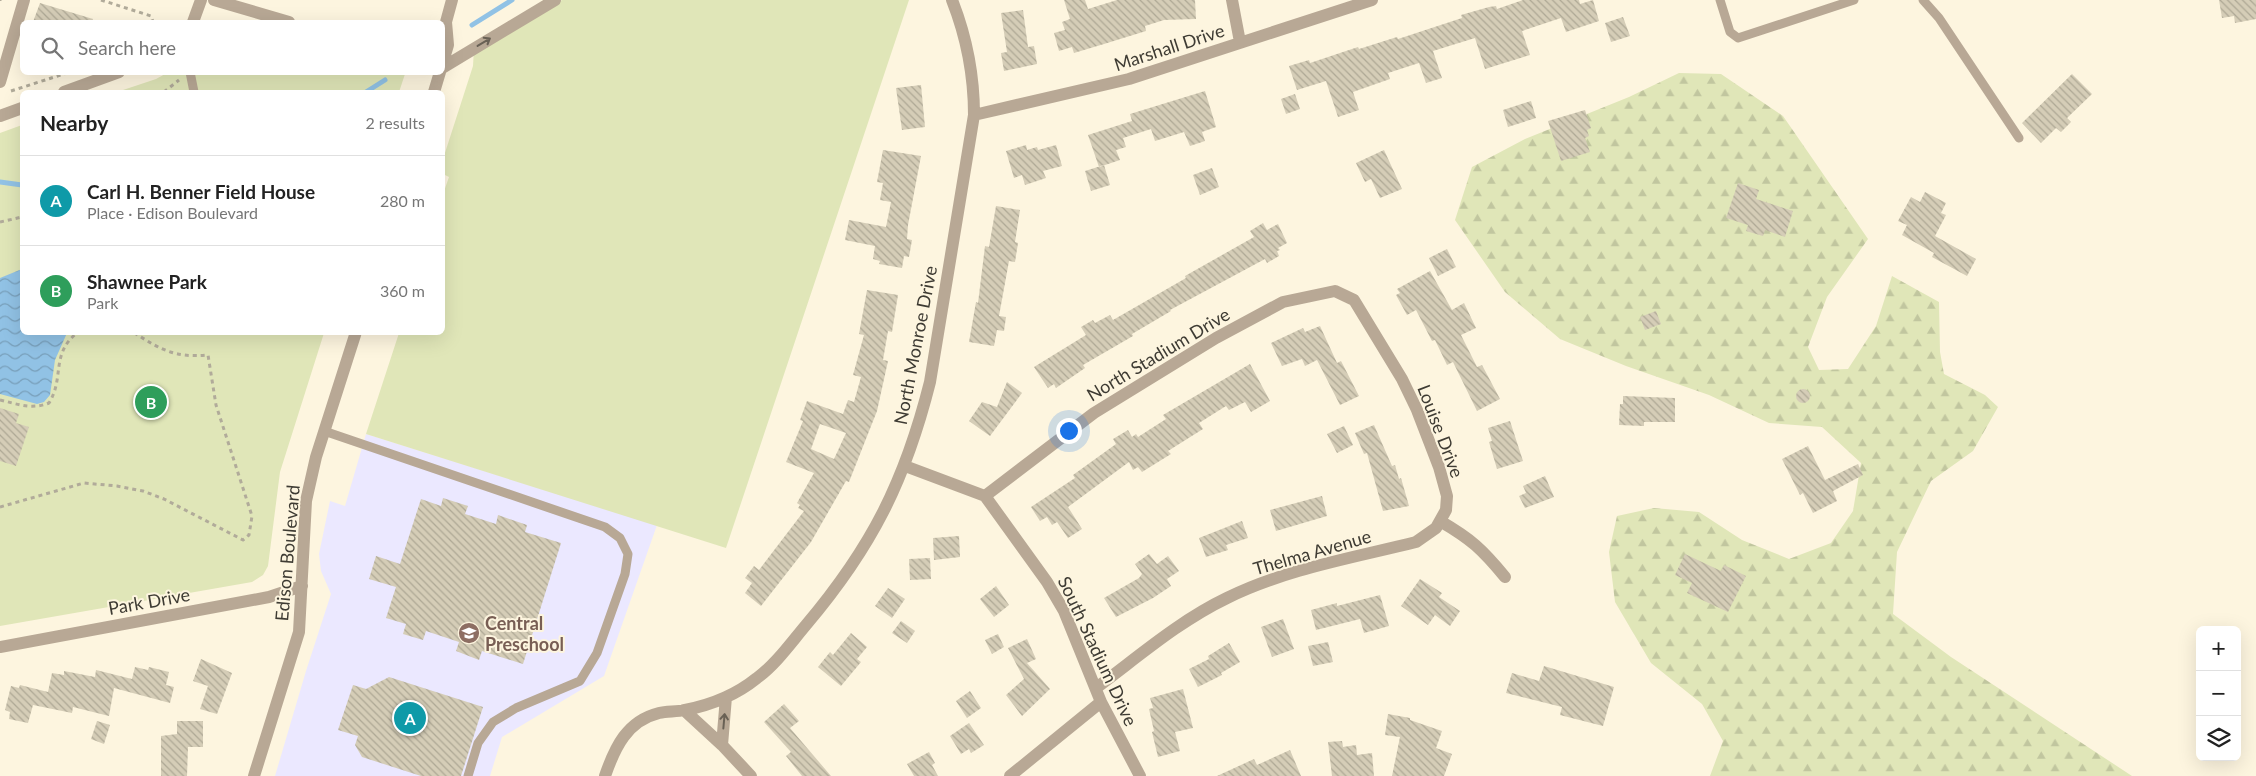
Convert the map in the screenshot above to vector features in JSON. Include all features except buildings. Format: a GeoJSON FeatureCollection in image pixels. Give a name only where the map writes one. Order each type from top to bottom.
{"type":"FeatureCollection","features":[{"type":"Feature","properties":{"kind":"street"},"geometry":{"type":"LineString","coordinates":[[0,82],[24,0]]}},
{"type":"Feature","properties":{"kind":"street"},"geometry":{"type":"LineString","coordinates":[[194,20],[201,0]]}},
{"type":"Feature","properties":{"kind":"street"},"geometry":{"type":"LineString","coordinates":[[214,0],[282,20]]}},
{"type":"Feature","properties":{"kind":"street"},"geometry":{"type":"LineString","coordinates":[[445,56],[448,45],[446,22],[452,0]]}},
{"type":"Feature","properties":{"kind":"street"},"geometry":{"type":"LineString","coordinates":[[445,64],[555,0]]}},
{"type":"Feature","properties":{"kind":"street","name":"North Monroe Drive"},"geometry":{"type":"LineString","coordinates":[[606,776],[621,739],[633,726],[648,716],[703,706],[726,697],[757,679],[773,664],[834,592],[868,540],[905,466],[919,425],[930,382],[974,115],[972,71],[964,33],[952,0]]}},
{"type":"Feature","properties":{"kind":"street"},"geometry":{"type":"LineString","coordinates":[[1232,0],[1240,42]]}},
{"type":"Feature","properties":{"kind":"street","name":"Marshall Drive"},"geometry":{"type":"LineString","coordinates":[[974,115],[1129,80],[1372,0]]}},
{"type":"Feature","properties":{"kind":"street"},"geometry":{"type":"LineString","coordinates":[[70,90],[111,75]]}},
{"type":"Feature","properties":{"kind":"street"},"geometry":{"type":"LineString","coordinates":[[435,90],[439,75]]}},
{"type":"Feature","properties":{"kind":"street"},"geometry":{"type":"LineString","coordinates":[[0,116],[20,109]]}},
{"type":"Feature","properties":{"kind":"street","name":"North Stadium Drive"},"geometry":{"type":"LineString","coordinates":[[985,496],[1094,413],[1216,338],[1282,302],[1335,291]]}},
{"type":"Feature","properties":{"kind":"street","name":"Louise Drive"},"geometry":{"type":"LineString","coordinates":[[1335,291],[1354,300],[1402,379],[1417,410],[1448,496],[1446,510],[1440,521]]}},
{"type":"Feature","properties":{"kind":"street","name":"Edison Boulevard"},"geometry":{"type":"LineString","coordinates":[[254,776],[299,632],[306,500],[316,457],[355,335]]}},
{"type":"Feature","properties":{"kind":"street"},"geometry":{"type":"LineString","coordinates":[[905,466],[985,496]]}},
{"type":"Feature","properties":{"kind":"street","name":"South Stadium Drive"},"geometry":{"type":"LineString","coordinates":[[985,496],[1047,582],[1071,626],[1101,702],[1140,776]]}},
{"type":"Feature","properties":{"kind":"street"},"geometry":{"type":"LineString","coordinates":[[1440,521],[1466,536],[1481,549],[1504,577]]}},
{"type":"Feature","properties":{"kind":"street","name":"Thelma Avenue"},"geometry":{"type":"LineString","coordinates":[[1096,688],[1186,621],[1227,598],[1288,574],[1416,542],[1430,534],[1440,521]]}},
{"type":"Feature","properties":{"kind":"street","name":"Park Drive"},"geometry":{"type":"LineString","coordinates":[[0,646],[270,597],[302,586]]}},
{"type":"Feature","properties":{"kind":"street"},"geometry":{"type":"LineString","coordinates":[[722,745],[726,697]]}},
{"type":"Feature","properties":{"kind":"street"},"geometry":{"type":"LineString","coordinates":[[1010,776],[1101,702]]}},
{"type":"Feature","properties":{"kind":"street"},"geometry":{"type":"LineString","coordinates":[[684,710],[722,745],[751,776]]}},
{"type":"Feature","properties":{"kind":"lane"},"geometry":{"type":"LineString","coordinates":[[1720,0],[1730,32],[1738,38],[1854,0]]}},
{"type":"Feature","properties":{"kind":"lane"},"geometry":{"type":"LineString","coordinates":[[1922,0],[1939,18],[2019,138]]}},
{"type":"Feature","properties":{"kind":"lane"},"geometry":{"type":"LineString","coordinates":[[191,75],[194,90]]}},
{"type":"Feature","properties":{"kind":"lane"},"geometry":{"type":"LineString","coordinates":[[324,431],[605,527],[620,538],[628,554],[625,574],[597,653],[580,681],[516,708],[493,722],[478,743],[468,776]]}},
{"type":"Feature","properties":{"kind":"path"},"geometry":{"type":"LineString","coordinates":[[100,0],[151,16],[152,20]]}},
{"type":"Feature","properties":{"kind":"path"},"geometry":{"type":"LineString","coordinates":[[9,92],[61,75]]}},
{"type":"Feature","properties":{"kind":"path"},"geometry":{"type":"LineString","coordinates":[[166,90],[181,78]]}},
{"type":"Feature","properties":{"kind":"path"},"geometry":{"type":"LineString","coordinates":[[0,222],[20,217]]}},
{"type":"Feature","properties":{"kind":"path"},"geometry":{"type":"LineString","coordinates":[[0,400],[21,406],[36,407],[50,403],[54,396],[64,345],[75,335]]}},
{"type":"Feature","properties":{"kind":"path"},"geometry":{"type":"LineString","coordinates":[[0,507],[84,483],[117,486],[143,491],[164,499],[243,540],[249,535],[252,516],[216,406],[208,355],[190,356],[161,350],[138,335]]}},
{"type":"Feature","properties":{"kind":"shaded area","name":"Central Preschool"},"geometry":{"type":"Polygon","coordinates":[[[366,434],[657,525],[604,676],[502,737],[490,776],[275,776],[331,594],[321,571],[319,554],[330,501],[345,506],[366,434]]]}},
{"type":"Feature","properties":{"kind":"green space"},"geometry":{"type":"Polygon","coordinates":[[[562,0],[909,0],[726,548],[366,434],[398,335],[445,335],[445,188],[449,177],[445,175],[445,153],[473,66],[474,48],[562,0]]]}},
{"type":"Feature","properties":{"kind":"green space"},"geometry":{"type":"Polygon","coordinates":[[[1679,73],[1721,74],[1783,116],[1868,239],[1827,297],[1808,347],[1819,370],[1848,369],[1876,326],[1892,276],[1939,302],[1940,352],[1944,374],[1985,395],[1998,407],[1973,451],[1931,481],[1897,552],[1893,614],[1951,657],[2132,776],[1710,776],[1723,741],[1702,704],[1651,663],[1615,602],[1609,552],[1617,516],[1654,508],[1699,512],[1742,540],[1789,559],[1831,543],[1853,511],[1861,463],[1822,427],[1769,423],[1709,395],[1626,366],[1560,339],[1505,292],[1455,220],[1472,167],[1525,139],[1629,97],[1679,73]]]}},
{"type":"Feature","properties":{"kind":"green space"},"geometry":{"type":"Polygon","coordinates":[[[163,75],[405,75],[400,90],[123,90],[163,75]]]}},
{"type":"Feature","properties":{"kind":"green space"},"geometry":{"type":"Polygon","coordinates":[[[20,126],[20,335],[323,335],[280,472],[268,566],[263,575],[252,582],[0,626],[0,133],[20,126]]]}},
{"type":"Feature","properties":{"kind":"water"},"geometry":{"type":"Polygon","coordinates":[[[20,270],[20,335],[66,335],[55,360],[50,395],[44,402],[37,404],[0,394],[0,278],[20,270]]]}},
{"type":"Feature","properties":{"kind":"waterway"},"geometry":{"type":"LineString","coordinates":[[472,25],[512,0]]}},
{"type":"Feature","properties":{"kind":"waterway"},"geometry":{"type":"LineString","coordinates":[[369,90],[385,80]]}},
{"type":"Feature","properties":{"kind":"waterway"},"geometry":{"type":"LineString","coordinates":[[0,182],[20,185]]}},
{"type":"Feature","properties":{"kind":"place","name":"Shawnee Park"},"geometry":{"type":"Point","coordinates":[151,402]}},
{"type":"Feature","properties":{"kind":"place","name":"Central Preschool"},"geometry":{"type":"Point","coordinates":[469,633]}},
{"type":"Feature","properties":{"kind":"place","name":"Carl H. Benner Field House"},"geometry":{"type":"Point","coordinates":[410,718]}}]}
